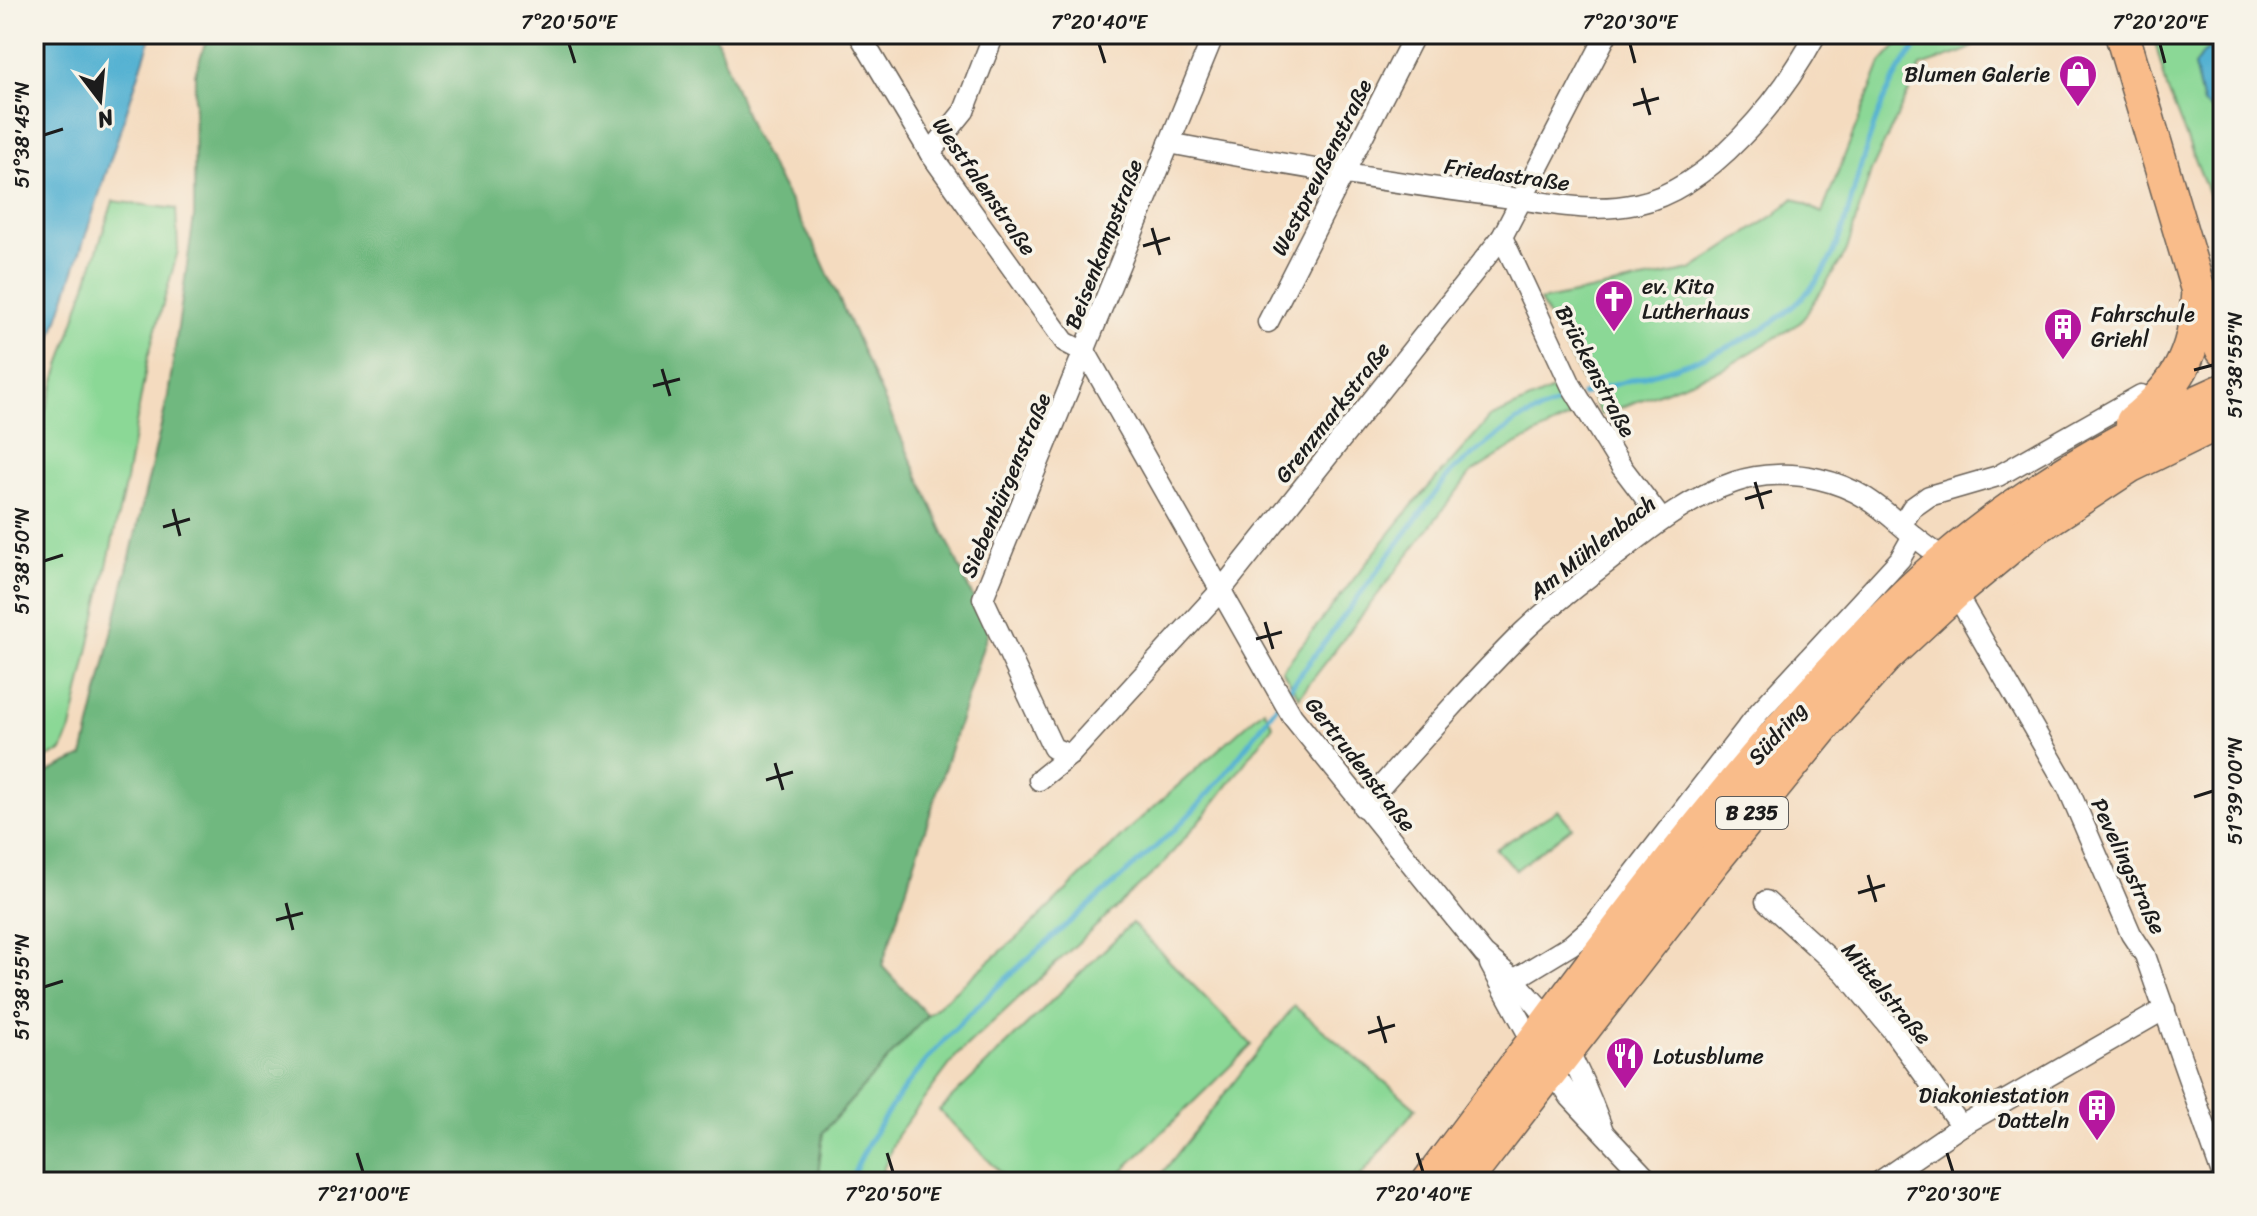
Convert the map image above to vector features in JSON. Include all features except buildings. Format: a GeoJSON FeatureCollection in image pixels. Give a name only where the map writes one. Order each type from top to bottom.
{"type":"FeatureCollection","features":[{"type":"Feature","properties":{"kind":"main road","name":"B 235"},"geometry":{"type":"LineString","coordinates":[[2122,34],[2154,135],[2167,191],[2211,291],[2223,350]]}},
{"type":"Feature","properties":{"kind":"main road","name":"B 235"},"geometry":{"type":"LineString","coordinates":[[2095,454],[2158,402],[2179,373],[2211,291]]}},
{"type":"Feature","properties":{"kind":"main road","name":"Südring"},"geometry":{"type":"LineString","coordinates":[[1464,1182],[1551,1046],[1731,786],[1861,639],[1946,559],[2095,454],[2223,391]]}},
{"type":"Feature","properties":{"kind":"main road","name":"Südring"},"geometry":{"type":"LineString","coordinates":[[1429,1182],[1714,860],[1828,720],[1885,657],[1955,592],[2024,535],[2129,466],[2223,420]]}},
{"type":"Feature","properties":{"kind":"street","name":"Westfalenstraße"},"geometry":{"type":"LineString","coordinates":[[859,34],[930,153],[1065,342],[1086,353]]}},
{"type":"Feature","properties":{"kind":"street"},"geometry":{"type":"LineString","coordinates":[[930,153],[964,111],[994,34]]}},
{"type":"Feature","properties":{"kind":"street","name":"Beisenkampstraße"},"geometry":{"type":"LineString","coordinates":[[1214,34],[1086,353],[1222,589]]}},
{"type":"Feature","properties":{"kind":"street","name":"Westpreußenstraße"},"geometry":{"type":"LineString","coordinates":[[1268,322],[1415,34]]}},
{"type":"Feature","properties":{"kind":"street","name":"Grenzmarkstraße"},"geometry":{"type":"LineString","coordinates":[[1039,780],[1070,755],[1222,589],[1502,237],[1607,34]]}},
{"type":"Feature","properties":{"kind":"street","name":"Friedastraße"},"geometry":{"type":"LineString","coordinates":[[1169,143],[1344,176],[1521,199],[1569,209],[1637,204],[1693,180],[1748,130],[1805,54],[1816,34]]}},
{"type":"Feature","properties":{"kind":"street","name":"Brückenstraße"},"geometry":{"type":"LineString","coordinates":[[1502,237],[1570,383],[1621,466],[1662,520]]}},
{"type":"Feature","properties":{"kind":"street","name":"Siebenbürgenstraße"},"geometry":{"type":"LineString","coordinates":[[1070,755],[1053,748],[983,598],[1086,353]]}},
{"type":"Feature","properties":{"kind":"street","name":"Südring"},"geometry":{"type":"LineString","coordinates":[[1515,979],[1571,945],[1594,925],[1759,712],[1900,559],[1912,508],[1929,496],[1998,476],[2141,395]]}},
{"type":"Feature","properties":{"kind":"street","name":"Am Mühlenbach"},"geometry":{"type":"LineString","coordinates":[[1363,807],[1525,630],[1662,520],[1738,480],[1796,474],[1847,487],[1887,510],[1907,530],[1946,559]]}},
{"type":"Feature","properties":{"kind":"street","name":"Gertrudenstraße"},"geometry":{"type":"LineString","coordinates":[[1222,589],[1292,716],[1484,954],[1551,1046]]}},
{"type":"Feature","properties":{"kind":"street","name":"Pevelingstraße"},"geometry":{"type":"LineString","coordinates":[[1955,592],[2068,788],[2131,934],[2145,955],[2223,1177]]}},
{"type":"Feature","properties":{"kind":"street","name":"Mittelstraße"},"geometry":{"type":"LineString","coordinates":[[1766,901],[1844,972],[1892,1030],[1961,1126]]}},
{"type":"Feature","properties":{"kind":"street","name":"Gertrudenstraße"},"geometry":{"type":"LineString","coordinates":[[1484,954],[1515,979],[1551,1046],[1603,1131],[1650,1182]]}},
{"type":"Feature","properties":{"kind":"street"},"geometry":{"type":"LineString","coordinates":[[1879,1182],[1961,1126],[2165,1009]]}},
{"type":"Feature","properties":{"kind":"green space"},"geometry":{"type":"Polygon","coordinates":[[[208,34],[715,34],[752,132],[818,252],[988,631],[882,966],[927,1015],[823,1132],[817,1182],[34,1182],[34,779],[83,756],[168,396],[194,217],[195,74],[208,34]]]}},
{"type":"Feature","properties":{"kind":"green space"},"geometry":{"type":"Polygon","coordinates":[[[1907,34],[1998,34],[1963,52],[1921,66],[1871,171],[1846,253],[1801,322],[1725,368],[1601,415],[1540,301],[1691,270],[1776,214],[1794,198],[1822,213],[1881,63],[1907,34]]]}},
{"type":"Feature","properties":{"kind":"green space"},"geometry":{"type":"Polygon","coordinates":[[[2153,34],[2223,34],[2223,202],[2213,205],[2167,88],[2153,34]]]}},
{"type":"Feature","properties":{"kind":"green space"},"geometry":{"type":"Polygon","coordinates":[[[113,201],[176,209],[178,251],[148,357],[126,480],[71,729],[62,751],[34,763],[34,446],[113,201]]]}},
{"type":"Feature","properties":{"kind":"green space"},"geometry":{"type":"Polygon","coordinates":[[[1559,387],[1571,417],[1517,444],[1471,473],[1299,697],[1282,670],[1410,508],[1490,418],[1559,387]]]}},
{"type":"Feature","properties":{"kind":"green space"},"geometry":{"type":"Polygon","coordinates":[[[1264,709],[1273,726],[1208,811],[1160,867],[957,1055],[897,1135],[878,1182],[817,1182],[823,1132],[927,1015],[1027,929],[1130,828],[1264,709]]]}},
{"type":"Feature","properties":{"kind":"green space"},"geometry":{"type":"Polygon","coordinates":[[[1558,810],[1572,827],[1516,870],[1496,849],[1558,810]]]}},
{"type":"Feature","properties":{"kind":"green space"},"geometry":{"type":"Polygon","coordinates":[[[1132,923],[1252,1045],[1111,1182],[1010,1182],[939,1110],[1132,923]]]}},
{"type":"Feature","properties":{"kind":"green space"},"geometry":{"type":"Polygon","coordinates":[[[1294,1006],[1416,1108],[1356,1182],[1155,1182],[1294,1006]]]}},
{"type":"Feature","properties":{"kind":"water"},"geometry":{"type":"Polygon","coordinates":[[[34,34],[152,34],[34,392],[34,34]]]}},
{"type":"Feature","properties":{"kind":"water"},"geometry":{"type":"Polygon","coordinates":[[[2223,40],[2223,117],[2203,104],[2194,66],[2202,54],[2223,40]]]}},
{"type":"Feature","properties":{"kind":"waterway"},"geometry":{"type":"LineString","coordinates":[[1582,394],[1714,353],[1746,338],[1801,299],[1823,272],[1836,248],[1885,97],[1903,64],[1928,34]]}},
{"type":"Feature","properties":{"kind":"waterway"},"geometry":{"type":"LineString","coordinates":[[1285,695],[1452,471],[1517,421],[1573,397]]}},
{"type":"Feature","properties":{"kind":"waterway"},"geometry":{"type":"LineString","coordinates":[[850,1182],[876,1130],[910,1081],[949,1035],[992,991],[1188,816],[1279,703]]}},
{"type":"Feature","properties":{"kind":"place","name":"Blumen Galerie"},"geometry":{"type":"Point","coordinates":[2078,108]}},
{"type":"Feature","properties":{"kind":"place","name":"ev. Kita Lutherhaus"},"geometry":{"type":"Point","coordinates":[1614,333]}},
{"type":"Feature","properties":{"kind":"place","name":"Fahrschule Griehl"},"geometry":{"type":"Point","coordinates":[2063,361]}},
{"type":"Feature","properties":{"kind":"place","name":"Lotusblume"},"geometry":{"type":"Point","coordinates":[1625,1090]}},
{"type":"Feature","properties":{"kind":"place","name":"Diakoniestation Datteln"},"geometry":{"type":"Point","coordinates":[2097,1142]}}]}
